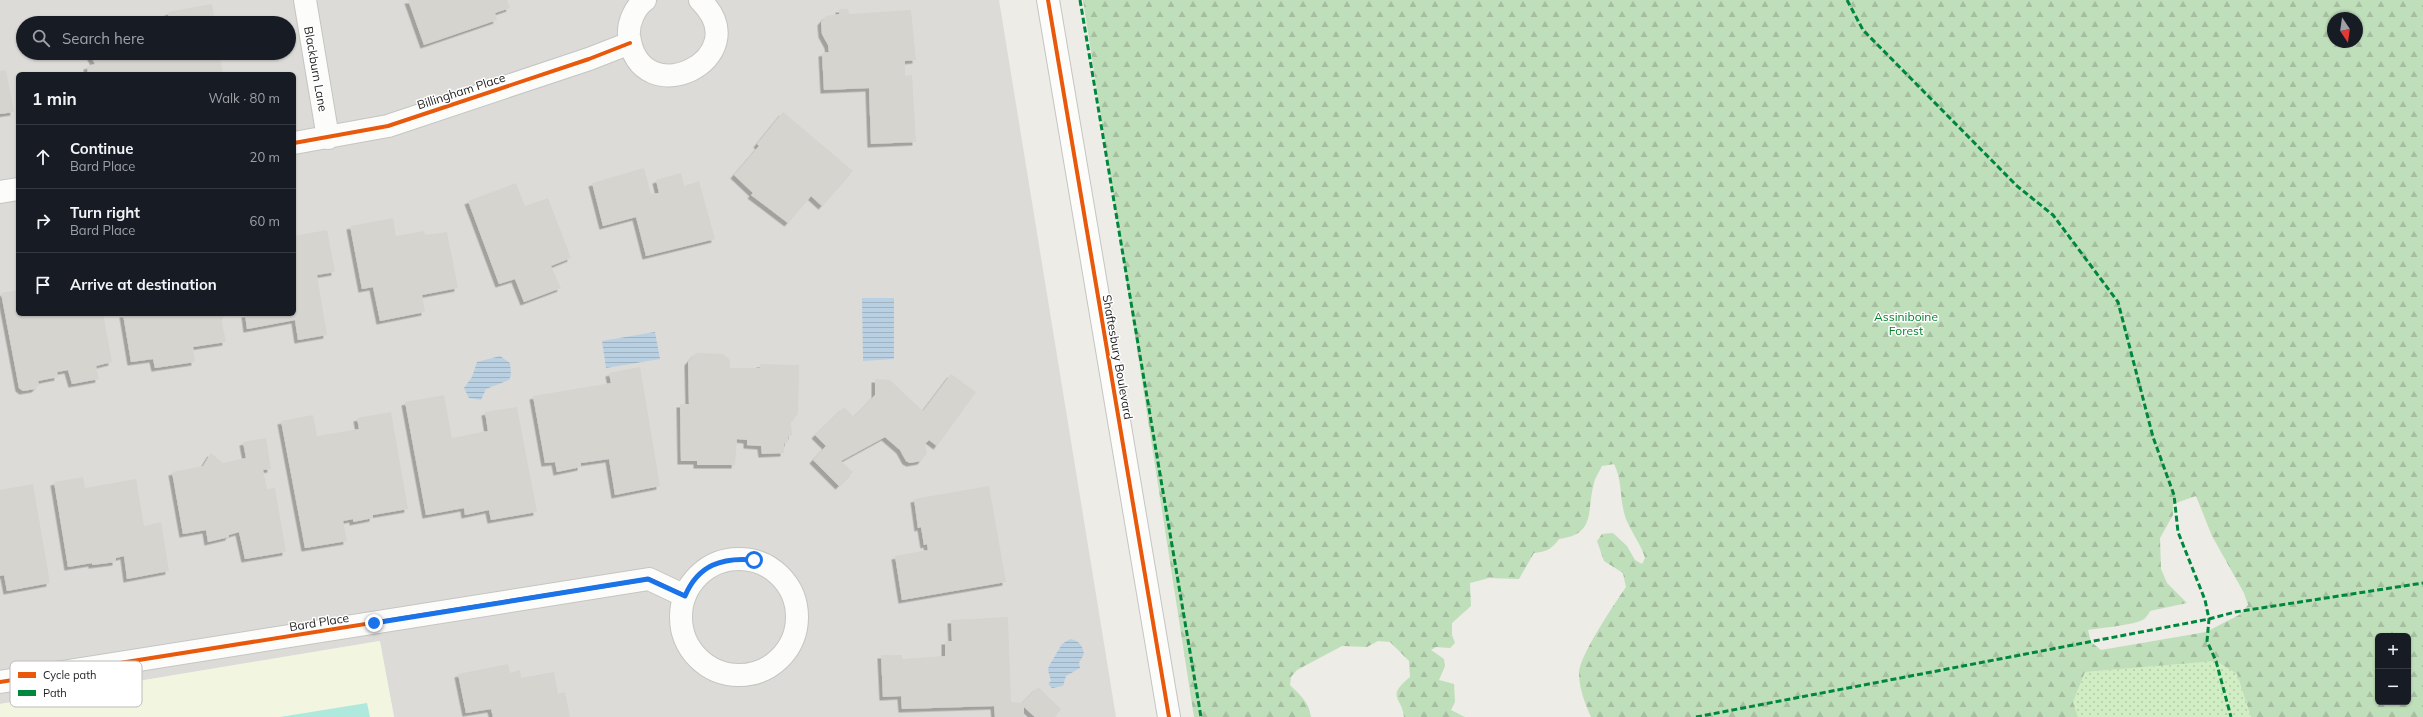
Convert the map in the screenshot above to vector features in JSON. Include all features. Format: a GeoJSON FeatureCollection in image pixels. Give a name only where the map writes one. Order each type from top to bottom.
{"type":"FeatureCollection","features":[{"type":"Feature","properties":{"kind":"street","name":"Blackburn Lane"},"geometry":{"type":"LineString","coordinates":[[305,0],[328,138]]}},
{"type":"Feature","properties":{"kind":"street"},"geometry":{"type":"LineString","coordinates":[[645,0],[632,17],[629,32],[630,43],[637,58],[648,68],[661,74],[676,76],[691,72],[704,64],[712,51],[716,36],[714,21],[708,8],[700,0]]}},
{"type":"Feature","properties":{"kind":"street","name":"Shaftesbury Boulevard"},"geometry":{"type":"LineString","coordinates":[[1048,0],[1169,717]]}},
{"type":"Feature","properties":{"kind":"street","name":"Billingham Place"},"geometry":{"type":"LineString","coordinates":[[296,143],[388,126],[589,59],[630,43]]}},
{"type":"Feature","properties":{"kind":"street"},"geometry":{"type":"LineString","coordinates":[[0,192],[16,189]]}},
{"type":"Feature","properties":{"kind":"street"},"geometry":{"type":"LineString","coordinates":[[734,558],[754,560],[773,569],[791,590],[797,609],[796,630],[787,648],[777,661],[759,671],[740,674],[719,671],[702,661],[688,646],[681,624],[682,604],[685,596],[690,585],[698,575],[715,564],[734,558]]}},
{"type":"Feature","properties":{"kind":"street","name":"Bard Place"},"geometry":{"type":"LineString","coordinates":[[132,661],[648,579],[685,596]]}},
{"type":"Feature","properties":{"kind":"street","name":"Bard Place"},"geometry":{"type":"LineString","coordinates":[[0,682],[10,680]]}},
{"type":"Feature","properties":{"kind":"shaded area"},"geometry":{"type":"Polygon","coordinates":[[[0,0],[999,0],[1116,717],[394,717],[379,641],[142,680],[142,661],[10,661],[10,702],[0,704],[0,0]]]}},
{"type":"Feature","properties":{"kind":"shaded area"},"geometry":{"type":"Polygon","coordinates":[[[862,298],[894,298],[894,359],[863,361],[862,298]]]}},
{"type":"Feature","properties":{"kind":"shaded area"},"geometry":{"type":"Polygon","coordinates":[[[655,332],[660,359],[606,368],[602,341],[655,332]]]}},
{"type":"Feature","properties":{"kind":"shaded area"},"geometry":{"type":"Polygon","coordinates":[[[500,356],[510,363],[511,375],[509,380],[486,389],[481,400],[469,398],[464,388],[472,377],[477,362],[500,356]]]}},
{"type":"Feature","properties":{"kind":"shaded area"},"geometry":{"type":"Polygon","coordinates":[[[1070,639],[1078,642],[1082,648],[1084,654],[1079,663],[1080,668],[1066,676],[1063,686],[1052,688],[1048,684],[1051,681],[1048,670],[1049,666],[1062,644],[1070,639]]]}},
{"type":"Feature","properties":{"kind":"shaded area"},"geometry":{"type":"Polygon","coordinates":[[[380,641],[394,717],[0,717],[0,704],[10,702],[10,707],[142,707],[142,680],[380,641]]]}},
{"type":"Feature","properties":{"kind":"shaded area"},"geometry":{"type":"Polygon","coordinates":[[[367,703],[370,717],[280,717],[367,703]]]}},
{"type":"Feature","properties":{"kind":"green space","name":"Assiniboine Forest"},"geometry":{"type":"Polygon","coordinates":[[[1083,0],[2423,0],[2423,717],[2251,717],[2237,674],[2216,661],[2085,672],[2073,702],[2078,717],[1591,717],[1581,690],[1579,673],[1581,665],[1598,630],[1626,587],[1623,573],[1604,561],[1597,541],[1602,534],[1613,533],[1627,546],[1635,560],[1642,564],[1645,558],[1626,519],[1622,505],[1619,477],[1614,464],[1602,466],[1597,475],[1592,493],[1588,520],[1579,532],[1559,539],[1554,545],[1542,552],[1534,553],[1519,579],[1489,578],[1470,583],[1471,606],[1452,623],[1452,635],[1455,643],[1450,648],[1436,647],[1431,650],[1444,659],[1445,666],[1439,680],[1454,684],[1455,702],[1451,710],[1465,717],[1404,717],[1397,693],[1402,684],[1410,677],[1409,661],[1390,642],[1378,641],[1367,647],[1342,646],[1297,670],[1291,677],[1290,685],[1306,703],[1311,717],[1194,717],[1083,0]],[[2196,496],[2173,504],[2173,515],[2160,538],[2161,569],[2167,583],[2187,603],[2150,611],[2145,618],[2134,623],[2088,630],[2091,642],[2101,650],[2206,632],[2239,615],[2248,605],[2244,593],[2212,536],[2196,496]]]}},
{"type":"Feature","properties":{"kind":"green space"},"geometry":{"type":"Polygon","coordinates":[[[2216,661],[2237,674],[2251,717],[2078,717],[2073,702],[2085,672],[2216,661]]]}},
{"type":"Feature","properties":{"kind":"building"},"geometry":{"type":"Polygon","coordinates":[[[408,0],[507,0],[510,8],[495,13],[497,20],[424,45],[408,0]]]}},
{"type":"Feature","properties":{"kind":"building"},"geometry":{"type":"Polygon","coordinates":[[[212,4],[214,16],[168,16],[168,12],[212,4]]]}},
{"type":"Feature","properties":{"kind":"building"},"geometry":{"type":"Polygon","coordinates":[[[839,9],[848,9],[849,14],[911,10],[916,60],[905,61],[905,76],[912,75],[916,142],[871,144],[869,88],[824,90],[822,53],[829,52],[828,45],[822,34],[821,22],[826,16],[839,14],[839,9]]]}},
{"type":"Feature","properties":{"kind":"building"},"geometry":{"type":"Polygon","coordinates":[[[93,60],[221,60],[223,72],[88,72],[87,66],[95,64],[93,60]]]}},
{"type":"Feature","properties":{"kind":"building"},"geometry":{"type":"Polygon","coordinates":[[[6,70],[14,112],[0,114],[0,71],[6,70]]]}},
{"type":"Feature","properties":{"kind":"building"},"geometry":{"type":"Polygon","coordinates":[[[783,112],[853,171],[822,206],[811,196],[788,223],[751,195],[753,193],[734,175],[759,146],[757,144],[783,112]]]}},
{"type":"Feature","properties":{"kind":"building"},"geometry":{"type":"Polygon","coordinates":[[[644,168],[651,194],[659,193],[656,180],[681,173],[684,186],[699,181],[715,239],[646,256],[636,217],[603,226],[592,183],[644,168]]]}},
{"type":"Feature","properties":{"kind":"building"},"geometry":{"type":"Polygon","coordinates":[[[516,183],[525,206],[548,198],[571,258],[551,266],[561,288],[524,302],[515,279],[499,284],[468,201],[516,183]]]}},
{"type":"Feature","properties":{"kind":"building"},"geometry":{"type":"Polygon","coordinates":[[[393,218],[396,236],[424,231],[425,235],[447,232],[458,288],[422,295],[425,312],[380,321],[373,287],[362,289],[350,226],[393,218]]]}},
{"type":"Feature","properties":{"kind":"building"},"geometry":{"type":"Polygon","coordinates":[[[327,230],[335,272],[317,275],[327,335],[298,340],[295,320],[247,329],[245,316],[296,316],[296,236],[327,230]]]}},
{"type":"Feature","properties":{"kind":"building"},"geometry":{"type":"Polygon","coordinates":[[[16,290],[16,316],[103,316],[112,362],[96,366],[99,379],[72,384],[68,370],[57,372],[58,377],[38,381],[39,385],[35,389],[23,391],[19,388],[1,293],[16,290]]]}},
{"type":"Feature","properties":{"kind":"building"},"geometry":{"type":"Polygon","coordinates":[[[123,316],[225,316],[221,318],[226,342],[193,347],[195,362],[155,368],[153,359],[131,362],[123,316]]]}},
{"type":"Feature","properties":{"kind":"building"},"geometry":{"type":"Polygon","coordinates":[[[696,353],[723,354],[730,360],[730,368],[760,368],[760,364],[799,365],[798,414],[791,422],[792,436],[788,435],[788,443],[784,443],[784,453],[762,454],[761,446],[747,445],[747,440],[737,439],[735,465],[697,465],[697,461],[681,461],[680,404],[689,404],[688,362],[696,353]]]}},
{"type":"Feature","properties":{"kind":"building"},"geometry":{"type":"Polygon","coordinates":[[[640,367],[660,486],[615,495],[609,459],[581,463],[581,467],[557,472],[555,462],[545,463],[533,396],[611,383],[609,373],[640,367]]]}},
{"type":"Feature","properties":{"kind":"building"},"geometry":{"type":"Polygon","coordinates":[[[951,374],[976,392],[937,446],[929,440],[925,444],[927,453],[921,461],[910,463],[906,461],[900,450],[885,437],[841,461],[853,472],[839,486],[813,460],[826,446],[815,435],[844,407],[854,417],[875,395],[875,379],[890,380],[923,411],[951,374]]]}},
{"type":"Feature","properties":{"kind":"building"},"geometry":{"type":"Polygon","coordinates":[[[444,395],[452,438],[488,431],[485,412],[517,407],[537,512],[491,520],[489,510],[465,515],[464,508],[426,515],[405,402],[444,395]]]}},
{"type":"Feature","properties":{"kind":"building"},"geometry":{"type":"Polygon","coordinates":[[[391,412],[408,509],[373,515],[373,518],[353,522],[353,519],[343,521],[347,541],[305,548],[281,421],[313,415],[317,436],[359,429],[357,418],[391,412]]]}},
{"type":"Feature","properties":{"kind":"building"},"geometry":{"type":"Polygon","coordinates":[[[266,438],[271,469],[263,470],[267,489],[275,488],[286,552],[245,559],[239,532],[229,535],[229,537],[208,542],[206,530],[183,534],[172,472],[203,466],[211,453],[223,463],[246,458],[243,442],[266,438]]]}},
{"type":"Feature","properties":{"kind":"building"},"geometry":{"type":"Polygon","coordinates":[[[83,477],[85,488],[136,479],[144,526],[161,522],[169,571],[127,579],[124,556],[116,558],[116,562],[92,565],[92,563],[68,567],[54,482],[83,477]]]}},
{"type":"Feature","properties":{"kind":"building"},"geometry":{"type":"Polygon","coordinates":[[[33,484],[50,583],[7,591],[4,575],[0,576],[0,490],[33,484]]]}},
{"type":"Feature","properties":{"kind":"building"},"geometry":{"type":"Polygon","coordinates":[[[989,486],[1006,582],[902,600],[895,556],[928,550],[927,544],[924,545],[921,527],[918,528],[914,499],[989,486]]]}},
{"type":"Feature","properties":{"kind":"building"},"geometry":{"type":"Polygon","coordinates":[[[1008,617],[1011,702],[1022,703],[1038,687],[1061,709],[1055,717],[1035,717],[1024,707],[1024,717],[995,717],[994,706],[902,709],[901,696],[883,697],[881,655],[902,655],[902,659],[945,656],[945,641],[952,641],[951,620],[1008,617]]]}},
{"type":"Feature","properties":{"kind":"building"},"geometry":{"type":"Polygon","coordinates":[[[508,664],[510,673],[520,670],[521,678],[554,672],[558,694],[565,692],[570,717],[493,717],[491,709],[466,713],[458,674],[508,664]]]}},
{"type":"Feature","properties":{"kind":"marked path"},"geometry":{"type":"LineString","coordinates":[[1080,0],[1201,717]]}},
{"type":"Feature","properties":{"kind":"marked path"},"geometry":{"type":"LineString","coordinates":[[1847,0],[1863,30],[2017,186],[2053,215],[2118,302],[2153,437],[2174,495],[2178,532],[2205,600],[2209,619],[2207,641],[2216,661],[2231,717]]}},
{"type":"Feature","properties":{"kind":"marked path"},"geometry":{"type":"LineString","coordinates":[[1696,717],[2209,619],[2235,612],[2423,583]]}},
{"type":"Feature","properties":{"kind":"cycle path"},"geometry":{"type":"LineString","coordinates":[[1048,0],[1169,717]]}},
{"type":"Feature","properties":{"kind":"cycle path"},"geometry":{"type":"LineString","coordinates":[[296,143],[388,126],[589,59],[630,43]]}},
{"type":"Feature","properties":{"kind":"cycle path"},"geometry":{"type":"LineString","coordinates":[[132,661],[649,579],[685,596]]}},
{"type":"Feature","properties":{"kind":"cycle path"},"geometry":{"type":"LineString","coordinates":[[0,682],[10,680]]}},
{"type":"Feature","properties":{"kind":"route"},"geometry":{"type":"LineString","coordinates":[[374,623],[648,579],[685,596],[690,585],[698,575],[715,564],[734,558],[754,560]]}}]}
